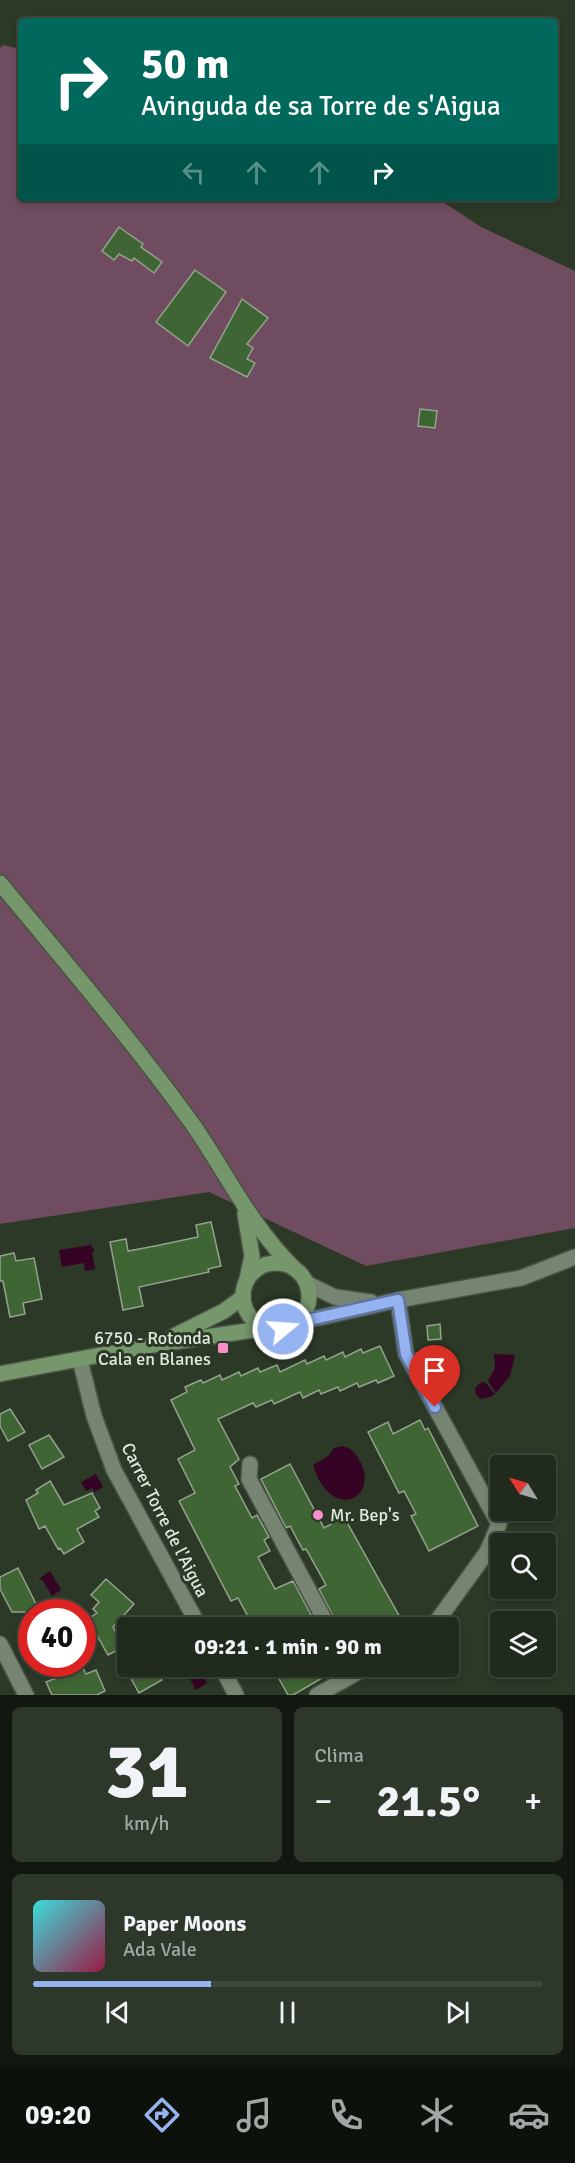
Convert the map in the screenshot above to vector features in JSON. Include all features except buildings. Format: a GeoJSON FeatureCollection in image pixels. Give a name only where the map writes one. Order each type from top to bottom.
{"type":"FeatureCollection","features":[{"type":"Feature","properties":{"kind":"street"},"geometry":{"type":"LineString","coordinates":[[0,883],[153,1072],[192,1124],[232,1184],[243,1205],[274,1246],[302,1274],[308,1284],[310,1298],[306,1311],[295,1323]]}},
{"type":"Feature","properties":{"kind":"street"},"geometry":{"type":"LineString","coordinates":[[243,1205],[250,1233],[252,1256],[243,1297],[248,1314],[267,1328]]}},
{"type":"Feature","properties":{"kind":"street"},"geometry":{"type":"LineString","coordinates":[[0,1374],[159,1344],[267,1328],[283,1329],[295,1323],[398,1300],[521,1278],[575,1257]]}},
{"type":"Feature","properties":{"kind":"street"},"geometry":{"type":"LineString","coordinates":[[247,1280],[252,1272],[265,1264],[285,1263],[293,1267]]}},
{"type":"Feature","properties":{"kind":"street"},"geometry":{"type":"LineString","coordinates":[[308,1284],[335,1297],[380,1304]]}},
{"type":"Feature","properties":{"kind":"street"},"geometry":{"type":"LineString","coordinates":[[159,1344],[224,1311],[243,1297]]}},
{"type":"Feature","properties":{"kind":"street"},"geometry":{"type":"LineString","coordinates":[[398,1300],[406,1354],[499,1524],[487,1552],[440,1617]]}},
{"type":"Feature","properties":{"kind":"street","name":"Carrer Torre de l'Aigua"},"geometry":{"type":"LineString","coordinates":[[80,1360],[94,1416],[114,1470],[194,1617]]}},
{"type":"Feature","properties":{"kind":"street"},"geometry":{"type":"LineString","coordinates":[[250,1464],[249,1479],[323,1617]]}},
{"type":"Feature","properties":{"kind":"street"},"geometry":{"type":"LineString","coordinates":[[0,1644],[26,1695]]}},
{"type":"Feature","properties":{"kind":"street"},"geometry":{"type":"LineString","coordinates":[[227,1677],[236,1695]]}},
{"type":"Feature","properties":{"kind":"street"},"geometry":{"type":"LineString","coordinates":[[317,1695],[342,1677]]}},
{"type":"Feature","properties":{"kind":"shaded area"},"geometry":{"type":"Polygon","coordinates":[[[3,45],[18,48],[18,201],[442,201],[481,227],[575,271],[575,1228],[366,1266],[209,1192],[0,1224],[0,48],[3,45]]]}},
{"type":"Feature","properties":{"kind":"shaded area"},"geometry":{"type":"Polygon","coordinates":[[[91,1245],[95,1251],[92,1252],[95,1269],[85,1271],[84,1263],[62,1267],[59,1250],[91,1245]]]}},
{"type":"Feature","properties":{"kind":"shaded area"},"geometry":{"type":"Polygon","coordinates":[[[494,1354],[515,1355],[510,1376],[496,1393],[488,1381],[495,1368],[494,1354]]]}},
{"type":"Feature","properties":{"kind":"shaded area"},"geometry":{"type":"Polygon","coordinates":[[[485,1382],[495,1394],[481,1399],[476,1395],[475,1388],[485,1382]]]}},
{"type":"Feature","properties":{"kind":"shaded area"},"geometry":{"type":"Polygon","coordinates":[[[343,1446],[357,1456],[364,1474],[364,1486],[359,1494],[351,1499],[341,1499],[331,1494],[321,1483],[313,1465],[328,1456],[334,1448],[343,1446]]]}},
{"type":"Feature","properties":{"kind":"shaded area"},"geometry":{"type":"Polygon","coordinates":[[[96,1474],[103,1487],[95,1492],[92,1488],[86,1491],[81,1482],[96,1474]]]}},
{"type":"Feature","properties":{"kind":"shaded area"},"geometry":{"type":"Polygon","coordinates":[[[50,1571],[61,1590],[52,1596],[43,1581],[39,1579],[50,1571]]]}},
{"type":"Feature","properties":{"kind":"shaded area"},"geometry":{"type":"Polygon","coordinates":[[[189,1677],[203,1677],[207,1683],[196,1690],[189,1677]]]}},
{"type":"Feature","properties":{"kind":"place","name":"6750 - Rotonda Cala en Blanes"},"geometry":{"type":"Point","coordinates":[223,1348]}},
{"type":"Feature","properties":{"kind":"place","name":"Mr. Bep's"},"geometry":{"type":"Point","coordinates":[318,1515]}},
{"type":"Feature","properties":{"kind":"route"},"geometry":{"type":"LineString","coordinates":[[283,1329],[295,1323],[398,1300],[406,1354],[435,1407]]}}]}
